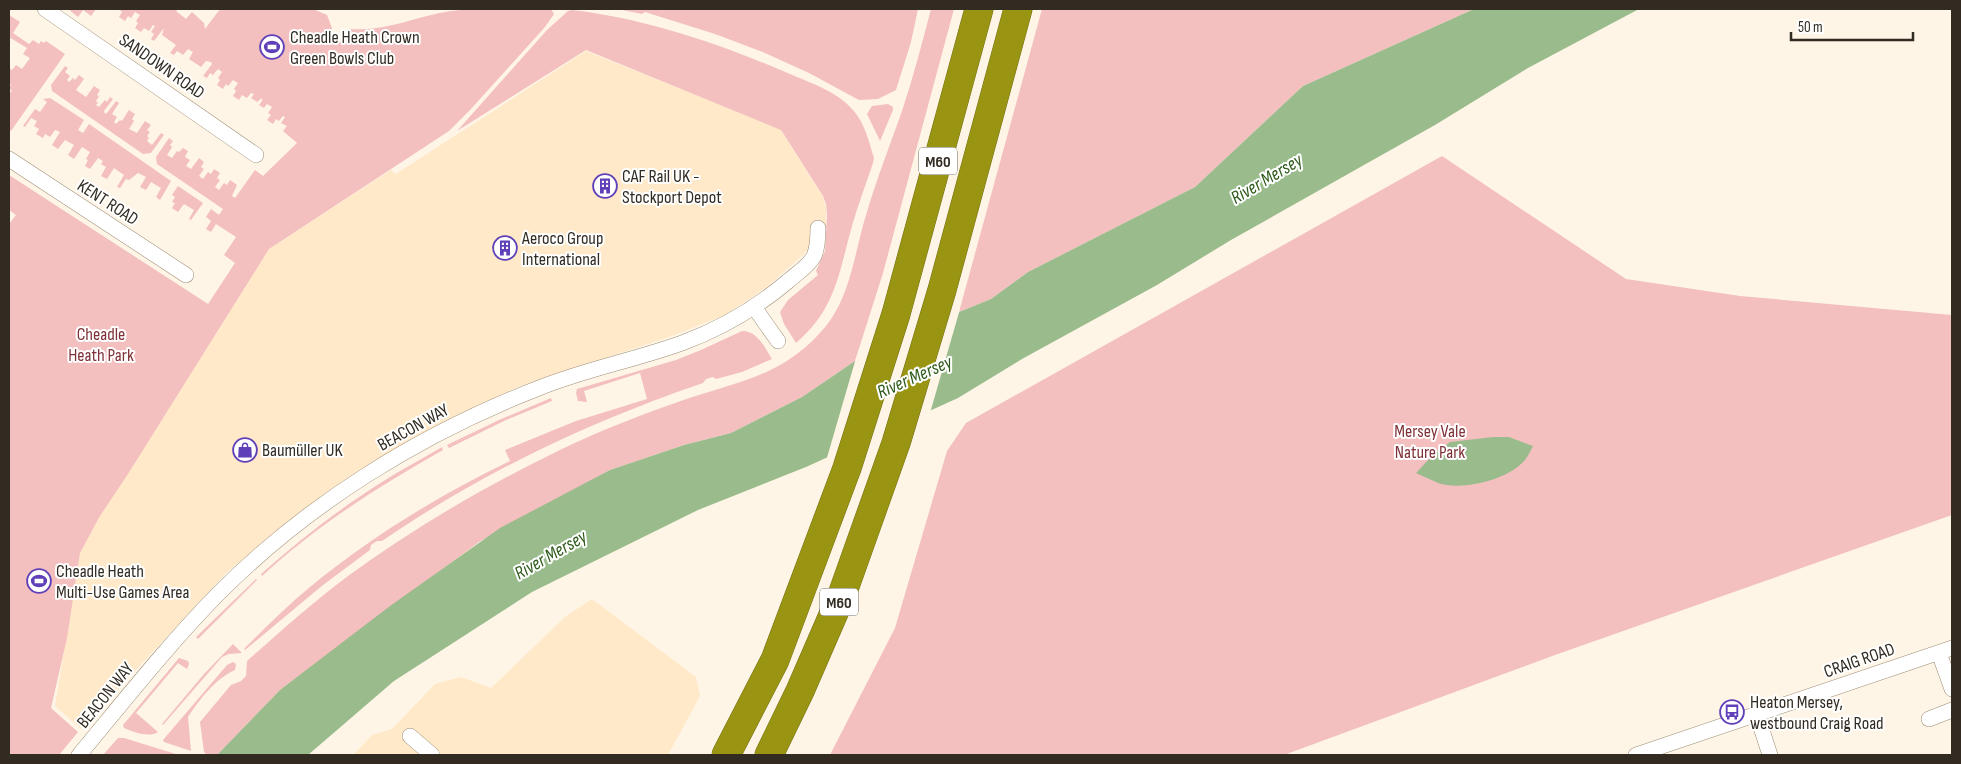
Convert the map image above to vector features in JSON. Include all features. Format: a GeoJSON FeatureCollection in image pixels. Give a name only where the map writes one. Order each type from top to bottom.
{"type":"FeatureCollection","features":[{"type":"Feature","properties":{"kind":"highway","name":"M60"},"geometry":{"type":"LineString","coordinates":[[726,755],[775,660],[847,468],[896,314],[979,9]]}},
{"type":"Feature","properties":{"kind":"highway","name":"M60"},"geometry":{"type":"LineString","coordinates":[[769,755],[800,691],[843,592],[896,443],[942,290],[1018,9]]}},
{"type":"Feature","properties":{"kind":"street","name":"SANDOWN ROAD"},"geometry":{"type":"LineString","coordinates":[[45,9],[256,155]]}},
{"type":"Feature","properties":{"kind":"street","name":"KENT ROAD"},"geometry":{"type":"LineString","coordinates":[[9,160],[186,275]]}},
{"type":"Feature","properties":{"kind":"street","name":"BEACON WAY"},"geometry":{"type":"LineString","coordinates":[[79,755],[176,640],[218,594],[262,553],[338,494],[394,458],[483,412],[562,379],[683,342],[727,323],[754,307],[781,287],[812,258],[817,246],[818,228]]}},
{"type":"Feature","properties":{"kind":"street"},"geometry":{"type":"LineString","coordinates":[[754,307],[778,341]]}},
{"type":"Feature","properties":{"kind":"street"},"geometry":{"type":"LineString","coordinates":[[1945,650],[1952,689]]}},
{"type":"Feature","properties":{"kind":"street","name":"CRAIG ROAD"},"geometry":{"type":"LineString","coordinates":[[1636,755],[1756,716],[1945,650]]}},
{"type":"Feature","properties":{"kind":"street"},"geometry":{"type":"LineString","coordinates":[[1929,719],[1952,710]]}},
{"type":"Feature","properties":{"kind":"street"},"geometry":{"type":"LineString","coordinates":[[1756,716],[1770,755]]}},
{"type":"Feature","properties":{"kind":"street"},"geometry":{"type":"LineString","coordinates":[[410,736],[432,755]]}},
{"type":"Feature","properties":{"kind":"shaded area"},"geometry":{"type":"Polygon","coordinates":[[[586,51],[780,129],[823,197],[826,208],[826,229],[803,255],[767,287],[725,315],[672,336],[520,386],[447,420],[332,488],[227,572],[81,729],[55,706],[80,553],[100,516],[269,249],[391,170],[395,174],[402,170],[586,51]]]}},
{"type":"Feature","properties":{"kind":"shaded area"},"geometry":{"type":"Polygon","coordinates":[[[592,599],[696,677],[700,696],[668,755],[353,755],[372,735],[392,729],[435,684],[461,677],[491,688],[565,617],[592,599]]]}},
{"type":"Feature","properties":{"kind":"green space"},"geometry":{"type":"Polygon","coordinates":[[[68,9],[96,9],[91,16],[83,10],[78,17],[68,9]]]}},
{"type":"Feature","properties":{"kind":"green space","name":"Cheadle Heath Park"},"geometry":{"type":"Polygon","coordinates":[[[121,9],[178,9],[176,11],[186,19],[192,12],[204,23],[205,29],[220,9],[313,9],[327,15],[332,28],[329,36],[341,42],[350,29],[388,26],[451,11],[551,9],[554,14],[545,27],[449,131],[269,249],[100,516],[80,553],[67,638],[51,708],[78,732],[59,755],[9,755],[9,224],[16,215],[9,210],[9,175],[208,304],[235,263],[224,255],[236,237],[216,224],[211,232],[206,229],[211,221],[206,217],[211,209],[219,215],[223,209],[157,164],[156,157],[169,138],[173,141],[167,155],[172,158],[177,151],[179,152],[183,148],[188,151],[185,157],[190,160],[186,166],[191,169],[199,158],[204,162],[201,167],[204,169],[199,176],[203,179],[208,172],[211,174],[214,169],[220,173],[217,178],[220,180],[215,187],[219,190],[224,183],[227,185],[230,180],[237,185],[232,196],[235,198],[255,170],[263,176],[297,143],[283,131],[287,126],[281,123],[285,117],[283,116],[279,121],[276,119],[273,124],[267,120],[271,115],[268,113],[272,107],[267,104],[264,108],[259,105],[262,98],[257,102],[251,98],[254,94],[251,93],[247,98],[242,95],[239,100],[233,96],[236,91],[234,89],[238,83],[233,80],[228,86],[226,84],[223,89],[217,85],[220,80],[218,78],[222,72],[218,69],[213,75],[210,73],[207,78],[203,76],[212,64],[211,62],[206,61],[201,67],[189,59],[193,52],[188,49],[183,55],[177,51],[174,55],[170,53],[176,45],[162,35],[164,28],[154,41],[151,39],[154,34],[151,32],[155,26],[153,25],[149,31],[144,28],[141,32],[135,28],[138,23],[136,21],[140,15],[135,12],[131,18],[128,16],[125,21],[119,17],[122,12],[121,9]]]}},
{"type":"Feature","properties":{"kind":"green space"},"geometry":{"type":"Polygon","coordinates":[[[617,9],[918,9],[911,42],[896,90],[878,99],[859,100],[809,73],[765,53],[715,34],[645,12],[642,14],[617,9]]]}},
{"type":"Feature","properties":{"kind":"green space"},"geometry":{"type":"Polygon","coordinates":[[[931,9],[954,9],[883,273],[855,361],[802,397],[731,433],[684,445],[610,470],[479,542],[280,690],[217,755],[207,755],[204,752],[200,722],[231,685],[241,681],[246,676],[247,661],[322,596],[371,559],[468,498],[560,450],[641,415],[759,375],[795,355],[813,341],[837,310],[848,283],[867,212],[906,99],[931,9]]]}},
{"type":"Feature","properties":{"kind":"green space"},"geometry":{"type":"Polygon","coordinates":[[[1042,9],[1474,9],[1303,86],[1195,187],[1028,272],[991,299],[959,312],[1042,9]]]}},
{"type":"Feature","properties":{"kind":"green space"},"geometry":{"type":"Polygon","coordinates":[[[572,10],[656,26],[710,43],[764,63],[824,89],[840,98],[857,115],[868,139],[874,158],[873,163],[854,218],[834,289],[820,317],[796,343],[784,324],[780,312],[788,300],[818,275],[816,271],[825,251],[827,215],[823,196],[781,130],[586,50],[457,131],[547,30],[568,11],[572,10]]]}},
{"type":"Feature","properties":{"kind":"green space"},"geometry":{"type":"Polygon","coordinates":[[[9,15],[20,22],[13,33],[29,44],[33,40],[39,44],[41,41],[44,43],[46,41],[65,54],[11,131],[9,130],[9,93],[12,91],[9,88],[11,85],[9,83],[9,68],[12,70],[16,65],[22,69],[30,58],[23,54],[27,48],[9,37],[9,15]]]}},
{"type":"Feature","properties":{"kind":"green space"},"geometry":{"type":"Polygon","coordinates":[[[65,66],[68,68],[65,72],[70,76],[67,80],[69,82],[73,78],[75,80],[79,75],[84,79],[76,90],[86,97],[94,86],[100,90],[97,95],[99,96],[96,105],[99,107],[105,100],[107,102],[110,97],[113,99],[104,111],[105,114],[116,101],[119,103],[112,114],[117,117],[114,122],[116,124],[120,120],[122,121],[129,110],[135,114],[132,119],[134,121],[129,129],[137,133],[145,121],[151,125],[147,130],[150,132],[147,136],[149,138],[147,141],[152,145],[161,133],[164,135],[151,153],[143,154],[52,91],[51,85],[65,66]]]}},
{"type":"Feature","properties":{"kind":"green space"},"geometry":{"type":"Polygon","coordinates":[[[50,98],[84,120],[78,130],[83,133],[89,124],[171,181],[160,200],[156,197],[161,188],[151,182],[146,190],[140,187],[146,177],[138,173],[129,180],[126,179],[120,188],[117,187],[124,175],[114,168],[107,179],[101,176],[106,167],[101,164],[103,161],[98,158],[90,169],[85,166],[90,152],[82,147],[74,159],[68,155],[74,145],[65,140],[58,149],[52,145],[60,132],[55,130],[50,137],[45,134],[43,138],[36,134],[39,129],[34,126],[37,121],[31,118],[25,127],[23,126],[35,109],[40,112],[47,102],[43,99],[50,98]]]}},
{"type":"Feature","properties":{"kind":"green space"},"geometry":{"type":"Polygon","coordinates":[[[888,104],[893,107],[893,110],[880,141],[867,114],[872,106],[888,104]]]}},
{"type":"Feature","properties":{"kind":"green space","name":"Mersey Vale Nature Park"},"geometry":{"type":"Polygon","coordinates":[[[1442,156],[1626,279],[1740,296],[1952,315],[1952,515],[1555,655],[1284,755],[830,755],[895,628],[947,451],[966,423],[1442,156]]]}},
{"type":"Feature","properties":{"kind":"green space"},"geometry":{"type":"Polygon","coordinates":[[[178,186],[203,203],[191,220],[189,219],[194,210],[184,204],[178,212],[172,208],[175,203],[172,202],[175,197],[172,195],[178,186]]]}},
{"type":"Feature","properties":{"kind":"green space"},"geometry":{"type":"Polygon","coordinates":[[[742,331],[757,337],[772,359],[742,372],[716,379],[713,377],[706,379],[703,383],[577,432],[497,471],[420,516],[382,541],[377,541],[371,545],[370,550],[323,585],[244,649],[301,594],[357,551],[431,503],[510,461],[505,450],[576,421],[647,399],[640,373],[584,391],[587,402],[578,401],[577,389],[676,360],[742,331]]]}},
{"type":"Feature","properties":{"kind":"green space"},"geometry":{"type":"Polygon","coordinates":[[[551,398],[552,401],[506,420],[449,448],[447,445],[499,420],[551,398]]]}},
{"type":"Feature","properties":{"kind":"green space"},"geometry":{"type":"Polygon","coordinates":[[[442,447],[443,450],[395,478],[326,524],[262,576],[261,574],[275,562],[335,514],[366,492],[442,447]]]}},
{"type":"Feature","properties":{"kind":"green space"},"geometry":{"type":"Polygon","coordinates":[[[256,579],[198,639],[196,637],[256,579]]]}},
{"type":"Feature","properties":{"kind":"green space"},"geometry":{"type":"Polygon","coordinates":[[[233,644],[242,653],[229,654],[222,657],[163,725],[204,674],[233,644]]]}},
{"type":"Feature","properties":{"kind":"green space"},"geometry":{"type":"Polygon","coordinates":[[[179,658],[188,661],[187,669],[178,663],[136,713],[158,732],[154,734],[136,733],[124,728],[123,725],[179,658]]]}},
{"type":"Feature","properties":{"kind":"green space"},"geometry":{"type":"Polygon","coordinates":[[[233,662],[236,664],[235,670],[215,684],[188,717],[191,751],[164,742],[163,740],[227,665],[233,662]]]}},
{"type":"Feature","properties":{"kind":"green space"},"geometry":{"type":"Polygon","coordinates":[[[118,738],[124,738],[179,755],[103,755],[118,738]]]}},
{"type":"Feature","properties":{"kind":"water","name":"River Mersey"},"geometry":{"type":"Polygon","coordinates":[[[1474,9],[1639,9],[1528,68],[1435,125],[1231,240],[1157,285],[1022,359],[958,398],[806,467],[698,510],[532,592],[394,681],[308,755],[217,755],[280,690],[390,606],[500,528],[610,470],[684,445],[731,433],[802,397],[855,361],[991,299],[1028,272],[1195,187],[1303,86],[1474,9]]]}},
{"type":"Feature","properties":{"kind":"water"},"geometry":{"type":"Polygon","coordinates":[[[1509,437],[1533,446],[1525,460],[1508,473],[1472,485],[1460,486],[1438,483],[1416,473],[1431,457],[1450,442],[1509,437]]]}},
{"type":"Feature","properties":{"kind":"pier"},"geometry":{"type":"Polygon","coordinates":[[[960,309],[930,413],[826,461],[856,358],[960,309]]]}},
{"type":"Feature","properties":{"kind":"place","name":"Cheadle Heath Crown Green Bowls Club"},"geometry":{"type":"Point","coordinates":[272,47]}},
{"type":"Feature","properties":{"kind":"place","name":"CAF Rail UK - Stockport Depot"},"geometry":{"type":"Point","coordinates":[605,186]}},
{"type":"Feature","properties":{"kind":"place","name":"Aeroco Group International"},"geometry":{"type":"Point","coordinates":[505,248]}},
{"type":"Feature","properties":{"kind":"place","name":"Baumüller UK"},"geometry":{"type":"Point","coordinates":[245,450]}},
{"type":"Feature","properties":{"kind":"place","name":"Cheadle Heath Multi-Use Games Area"},"geometry":{"type":"Point","coordinates":[39,581]}},
{"type":"Feature","properties":{"kind":"place","name":"Heaton Mersey, westbound Craig Road"},"geometry":{"type":"Point","coordinates":[1732,712]}}]}
